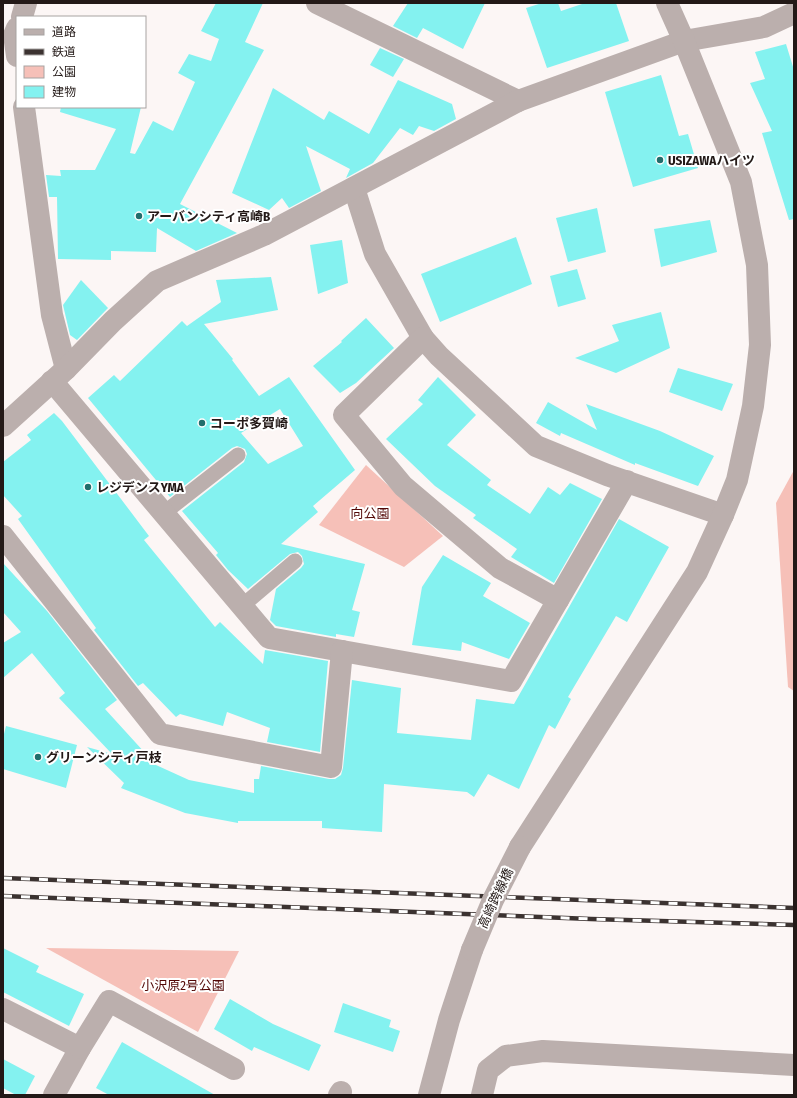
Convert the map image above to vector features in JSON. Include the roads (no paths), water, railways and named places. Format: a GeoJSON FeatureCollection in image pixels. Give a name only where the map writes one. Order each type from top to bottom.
{"type":"FeatureCollection","features":[{"type":"Feature","properties":{"kind":"street"},"geometry":{"type":"LineString","coordinates":[[22,16],[26,3]]}},
{"type":"Feature","properties":{"kind":"street"},"geometry":{"type":"LineString","coordinates":[[316,3],[518,101]]}},
{"type":"Feature","properties":{"kind":"street","name":"高崎跨線橋"},"geometry":{"type":"LineString","coordinates":[[429,1095],[449,1020],[472,950],[493,900],[520,847],[697,572],[724,515],[737,480],[753,406],[760,345],[757,265],[741,182],[667,3]]}},
{"type":"Feature","properties":{"kind":"street"},"geometry":{"type":"LineString","coordinates":[[3,426],[59,375],[113,321],[157,281],[264,235],[518,101],[684,41],[764,27],[794,13]]}},
{"type":"Feature","properties":{"kind":"street"},"geometry":{"type":"LineString","coordinates":[[16,30],[14,35],[16,49]]}},
{"type":"Feature","properties":{"kind":"street"},"geometry":{"type":"LineString","coordinates":[[24,108],[59,375],[164,514],[269,638],[511,681],[627,480]]}},
{"type":"Feature","properties":{"kind":"street"},"geometry":{"type":"LineString","coordinates":[[354,188],[375,254],[423,338],[444,361],[536,446],[607,475],[627,480],[724,515]]}},
{"type":"Feature","properties":{"kind":"street"},"geometry":{"type":"LineString","coordinates":[[423,338],[344,415],[403,486],[500,568],[558,600]]}},
{"type":"Feature","properties":{"kind":"street"},"geometry":{"type":"LineString","coordinates":[[3,536],[160,734],[331,767],[342,651]]}},
{"type":"Feature","properties":{"kind":"street"},"geometry":{"type":"LineString","coordinates":[[54,1095],[80,1048],[109,1001],[234,1068]]}},
{"type":"Feature","properties":{"kind":"street"},"geometry":{"type":"LineString","coordinates":[[3,1009],[80,1048]]}},
{"type":"Feature","properties":{"kind":"street"},"geometry":{"type":"LineString","coordinates":[[482,1095],[488,1070],[506,1056],[543,1051],[794,1065]]}},
{"type":"Feature","properties":{"kind":"lane"},"geometry":{"type":"LineString","coordinates":[[164,514],[238,455]]}},
{"type":"Feature","properties":{"kind":"lane"},"geometry":{"type":"LineString","coordinates":[[242,606],[295,561]]}},
{"type":"Feature","properties":{"kind":"railway"},"geometry":{"type":"LineString","coordinates":[[3,878],[794,908]]}},
{"type":"Feature","properties":{"kind":"railway"},"geometry":{"type":"LineString","coordinates":[[3,896],[591,919],[794,925]]}},
{"type":"Feature","properties":{"kind":"place","name":"USIZAWAハイツ"},"geometry":{"type":"Point","coordinates":[660,160]}},
{"type":"Feature","properties":{"kind":"place","name":"アーバンシティ高崎B"},"geometry":{"type":"Point","coordinates":[139,216]}},
{"type":"Feature","properties":{"kind":"place","name":"コーポ多賀崎"},"geometry":{"type":"Point","coordinates":[202,423]}},
{"type":"Feature","properties":{"kind":"place","name":"レジデンスYMA"},"geometry":{"type":"Point","coordinates":[88,487]}},
{"type":"Feature","properties":{"kind":"place","name":"グリーンシティ戸枝"},"geometry":{"type":"Point","coordinates":[38,757]}},
{"type":"Feature","properties":{"kind":"park label","name":"向公園"},"geometry":{"type":"Point","coordinates":[370,513]}},
{"type":"Feature","properties":{"kind":"park label","name":"小沢原2号公園"},"geometry":{"type":"Point","coordinates":[183,985]}}]}
